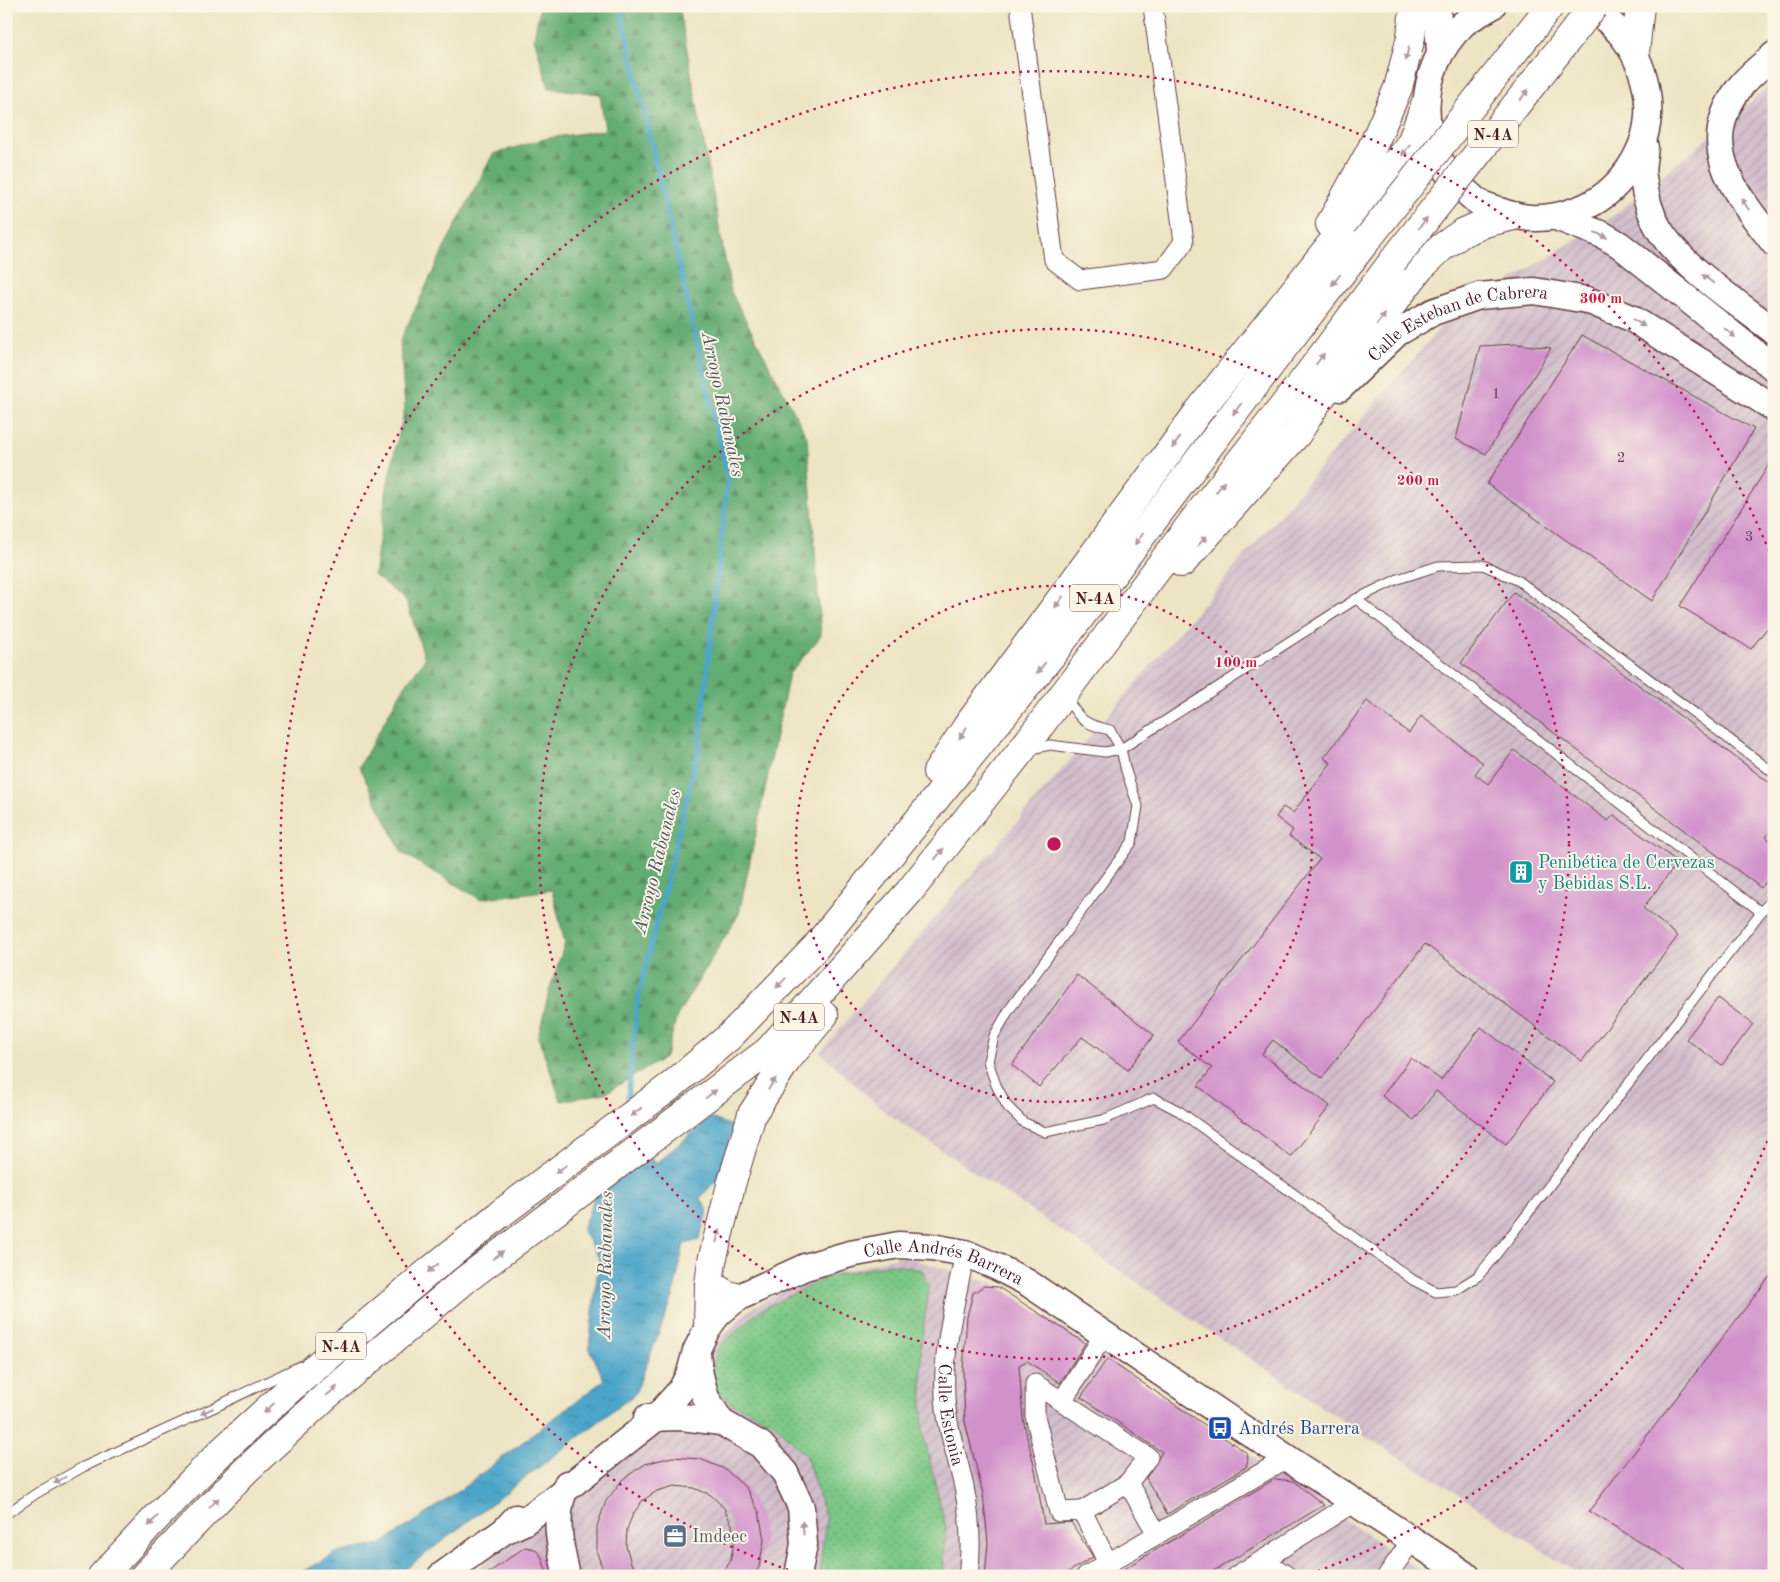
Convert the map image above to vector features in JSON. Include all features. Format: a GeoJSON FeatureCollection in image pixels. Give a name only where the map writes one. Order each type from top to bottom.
{"type":"FeatureCollection","features":[{"type":"Feature","properties":{"kind":"main road"},"geometry":{"type":"LineString","coordinates":[[1200,411],[1240,347],[1334,219],[1348,193],[1398,88],[1411,37],[1414,6]]}},
{"type":"Feature","properties":{"kind":"main road","name":"N-4A"},"geometry":{"type":"LineString","coordinates":[[102,1576],[222,1451],[292,1387],[500,1214],[600,1140],[672,1084],[728,1037],[815,948],[1051,656],[1276,356],[1550,6]]}},
{"type":"Feature","properties":{"kind":"main road","name":"N-4A"},"geometry":{"type":"LineString","coordinates":[[144,1576],[245,1470],[326,1396],[465,1280],[768,1051],[908,892],[1021,751],[1197,516],[1594,6]]}},
{"type":"Feature","properties":{"kind":"main road"},"geometry":{"type":"LineString","coordinates":[[1635,53],[1640,6]]}},
{"type":"Feature","properties":{"kind":"main road"},"geometry":{"type":"LineString","coordinates":[[815,948],[912,812],[968,725],[1200,411],[1411,143],[1426,105]]}},
{"type":"Feature","properties":{"kind":"main road"},"geometry":{"type":"LineString","coordinates":[[1064,694],[1297,434],[1318,400],[1420,268],[1441,248],[1462,233],[1485,223],[1514,216]]}},
{"type":"Feature","properties":{"kind":"main road"},"geometry":{"type":"LineString","coordinates":[[702,1339],[712,1261],[752,1114],[788,1060],[837,998],[908,892]]}},
{"type":"Feature","properties":{"kind":"main road"},"geometry":{"type":"LineString","coordinates":[[709,1284],[737,1298]]}},
{"type":"Feature","properties":{"kind":"street"},"geometry":{"type":"LineString","coordinates":[[1020,6],[1054,260],[1080,280],[1164,269],[1184,242],[1153,6]]}},
{"type":"Feature","properties":{"kind":"street"},"geometry":{"type":"LineString","coordinates":[[1437,6],[1440,52]]}},
{"type":"Feature","properties":{"kind":"street"},"geometry":{"type":"LineString","coordinates":[[1492,6],[1464,23],[1440,52],[1430,78],[1426,105],[1431,143],[1450,176],[1478,202],[1514,216],[1534,219],[1556,217],[1587,207],[1614,188],[1635,162],[1647,132]]}},
{"type":"Feature","properties":{"kind":"street"},"geometry":{"type":"LineString","coordinates":[[1582,6],[1590,9],[1616,28],[1635,53],[1645,78],[1649,104],[1642,176],[1648,202],[1658,228],[1676,251],[1703,275],[1774,331]]}},
{"type":"Feature","properties":{"kind":"street"},"geometry":{"type":"LineString","coordinates":[[1774,55],[1740,87],[1724,116],[1720,142],[1728,179],[1748,210],[1774,243]]}},
{"type":"Feature","properties":{"kind":"street"},"geometry":{"type":"LineString","coordinates":[[1556,217],[1603,235],[1620,245],[1774,368]]}},
{"type":"Feature","properties":{"kind":"street","name":"Calle Esteban de Cabrera"},"geometry":{"type":"LineString","coordinates":[[1297,434],[1354,372],[1397,333],[1433,312],[1479,296],[1534,291],[1588,300],[1631,318],[1774,408]]}},
{"type":"Feature","properties":{"kind":"street","name":"Calle Andrés Barrera"},"geometry":{"type":"LineString","coordinates":[[702,1339],[718,1314],[737,1298],[805,1267],[850,1254],[899,1245],[932,1247],[965,1253],[1028,1283],[1287,1458],[1467,1576]]}},
{"type":"Feature","properties":{"kind":"street","name":"Calle Estonia"},"geometry":{"type":"LineString","coordinates":[[965,1253],[952,1319],[944,1380],[946,1408],[952,1442],[968,1504],[971,1529],[971,1558],[968,1576]]}},
{"type":"Feature","properties":{"kind":"street","name":"Calle Andrés Barrera"},"geometry":{"type":"LineString","coordinates":[[702,1339],[772,1282]]}},
{"type":"Feature","properties":{"kind":"street"},"geometry":{"type":"LineString","coordinates":[[1062,1401],[1104,1335]]}},
{"type":"Feature","properties":{"kind":"street"},"geometry":{"type":"LineString","coordinates":[[564,1564],[558,1529],[563,1492],[574,1470],[644,1418],[668,1388],[702,1339]]}},
{"type":"Feature","properties":{"kind":"street"},"geometry":{"type":"LineString","coordinates":[[702,1339],[700,1375],[706,1398],[721,1422]]}},
{"type":"Feature","properties":{"kind":"street"},"geometry":{"type":"LineString","coordinates":[[1035,1384],[1148,1457],[1128,1483],[1082,1510],[1059,1512],[1035,1416],[1035,1384]]}},
{"type":"Feature","properties":{"kind":"street"},"geometry":{"type":"LineString","coordinates":[[441,1576],[504,1530],[561,1470],[644,1418],[682,1417],[721,1422],[760,1445],[785,1473],[800,1507],[804,1544],[798,1576]]}},
{"type":"Feature","properties":{"kind":"street"},"geometry":{"type":"LineString","coordinates":[[1086,1576],[1287,1458]]}},
{"type":"Feature","properties":{"kind":"street"},"geometry":{"type":"LineString","coordinates":[[1128,1483],[1157,1534]]}},
{"type":"Feature","properties":{"kind":"street"},"geometry":{"type":"LineString","coordinates":[[504,1530],[524,1522],[563,1492]]}},
{"type":"Feature","properties":{"kind":"street"},"geometry":{"type":"LineString","coordinates":[[1236,1576],[1354,1502]]}},
{"type":"Feature","properties":{"kind":"street"},"geometry":{"type":"LineString","coordinates":[[1082,1510],[1108,1563]]}},
{"type":"Feature","properties":{"kind":"street"},"geometry":{"type":"LineString","coordinates":[[504,1530],[528,1532],[552,1544],[564,1564]]}},
{"type":"Feature","properties":{"kind":"street"},"geometry":{"type":"LineString","coordinates":[[1387,1576],[1412,1540]]}},
{"type":"Feature","properties":{"kind":"street"},"geometry":{"type":"LineString","coordinates":[[1263,1560],[1287,1576]]}},
{"type":"Feature","properties":{"kind":"lane"},"geometry":{"type":"LineString","coordinates":[[1021,751],[1050,745],[1105,752],[1121,750],[1356,600],[1398,579],[1438,566],[1483,565],[1519,581],[1774,773]]}},
{"type":"Feature","properties":{"kind":"lane"},"geometry":{"type":"LineString","coordinates":[[1356,600],[1762,912]]}},
{"type":"Feature","properties":{"kind":"lane"},"geometry":{"type":"LineString","coordinates":[[1064,694],[1076,714],[1090,725],[1110,730],[1121,750],[1138,806],[1132,842],[1009,1010],[994,1036],[988,1061],[996,1086],[1007,1106],[1023,1122],[1045,1132],[1103,1120],[1154,1098],[1179,1111],[1413,1280],[1436,1292],[1456,1290],[1478,1276],[1774,897]]}},
{"type":"Feature","properties":{"kind":"lane"},"geometry":{"type":"LineString","coordinates":[[6,1514],[37,1493],[82,1467],[213,1408],[345,1343]]}},
{"type":"Feature","properties":{"kind":"shaded area"},"geometry":{"type":"Polygon","coordinates":[[[1774,80],[1774,1576],[1580,1576],[1458,1494],[1365,1436],[885,1112],[820,1052],[1444,323],[1613,216],[1741,111],[1774,80]]]}},
{"type":"Feature","properties":{"kind":"shaded area"},"geometry":{"type":"Polygon","coordinates":[[[902,1256],[998,1285],[1428,1576],[469,1576],[672,1413],[695,1384],[718,1342],[746,1312],[789,1286],[902,1256]]]}},
{"type":"Feature","properties":{"kind":"green space"},"geometry":{"type":"Polygon","coordinates":[[[540,6],[679,6],[731,292],[807,437],[821,636],[789,674],[739,914],[677,1016],[666,1057],[605,1093],[561,1101],[538,1037],[550,988],[565,943],[552,890],[480,899],[402,853],[359,767],[402,690],[425,659],[406,600],[374,575],[388,480],[405,408],[400,341],[447,242],[493,154],[548,138],[605,130],[600,94],[549,88],[534,38],[540,6]]]}},
{"type":"Feature","properties":{"kind":"green space"},"geometry":{"type":"Polygon","coordinates":[[[891,1264],[922,1270],[929,1289],[921,1344],[923,1433],[946,1528],[943,1576],[819,1576],[826,1519],[806,1456],[772,1421],[730,1403],[710,1382],[717,1349],[759,1311],[827,1277],[891,1264]]]}},
{"type":"Feature","properties":{"kind":"water"},"geometry":{"type":"Polygon","coordinates":[[[710,1118],[733,1126],[720,1176],[700,1198],[708,1210],[699,1240],[684,1244],[673,1297],[635,1394],[407,1568],[374,1576],[294,1576],[338,1552],[380,1545],[456,1493],[604,1380],[589,1347],[599,1258],[582,1230],[594,1198],[648,1156],[656,1163],[710,1118]]]}},
{"type":"Feature","properties":{"kind":"building"},"geometry":{"type":"Polygon","coordinates":[[[1582,335],[1754,429],[1652,601],[1487,484],[1582,335]]]}},
{"type":"Feature","properties":{"kind":"building"},"geometry":{"type":"Polygon","coordinates":[[[1517,344],[1551,348],[1486,454],[1456,439],[1480,346],[1517,344]]]}},
{"type":"Feature","properties":{"kind":"building"},"geometry":{"type":"Polygon","coordinates":[[[1770,463],[1774,465],[1774,619],[1751,649],[1680,606],[1770,463]]]}},
{"type":"Feature","properties":{"kind":"building"},"geometry":{"type":"Polygon","coordinates":[[[1514,592],[1774,786],[1774,828],[1766,837],[1774,843],[1774,871],[1761,888],[1461,663],[1514,592]]]}},
{"type":"Feature","properties":{"kind":"building"},"geometry":{"type":"Polygon","coordinates":[[[1774,653],[1774,663],[1769,659],[1774,653]]]}},
{"type":"Feature","properties":{"kind":"building","name":"Penibética de Cervezas y Bebidas S.L."},"geometry":{"type":"Polygon","coordinates":[[[1367,701],[1409,733],[1421,716],[1483,763],[1475,774],[1488,784],[1514,750],[1608,821],[1614,815],[1678,862],[1643,908],[1678,936],[1582,1061],[1425,944],[1322,1078],[1273,1040],[1262,1054],[1330,1106],[1291,1157],[1198,1086],[1212,1068],[1178,1042],[1320,859],[1289,836],[1293,830],[1276,817],[1283,807],[1293,813],[1331,763],[1324,758],[1367,701]]]}},
{"type":"Feature","properties":{"kind":"building"},"geometry":{"type":"Polygon","coordinates":[[[1077,975],[1154,1035],[1128,1070],[1082,1037],[1039,1087],[1012,1065],[1077,975]]]}},
{"type":"Feature","properties":{"kind":"building"},"geometry":{"type":"Polygon","coordinates":[[[1718,998],[1753,1024],[1722,1065],[1686,1039],[1718,998]]]}},
{"type":"Feature","properties":{"kind":"building"},"geometry":{"type":"Polygon","coordinates":[[[1481,1027],[1553,1082],[1506,1144],[1436,1091],[1414,1120],[1382,1096],[1411,1058],[1441,1080],[1481,1027]]]}},
{"type":"Feature","properties":{"kind":"building"},"geometry":{"type":"Polygon","coordinates":[[[1774,1271],[1774,1576],[1696,1576],[1589,1511],[1774,1271]]]}},
{"type":"Feature","properties":{"kind":"building"},"geometry":{"type":"Polygon","coordinates":[[[984,1286],[998,1287],[1085,1343],[1060,1383],[1027,1361],[1019,1365],[1023,1419],[1036,1474],[1044,1524],[1071,1522],[1093,1557],[1062,1576],[985,1576],[988,1543],[983,1494],[965,1422],[963,1370],[967,1317],[973,1293],[984,1286]]]}},
{"type":"Feature","properties":{"kind":"building"},"geometry":{"type":"Polygon","coordinates":[[[1107,1359],[1247,1453],[1246,1467],[1167,1514],[1146,1478],[1162,1452],[1081,1397],[1107,1359]]]}},
{"type":"Feature","properties":{"kind":"building"},"geometry":{"type":"Polygon","coordinates":[[[672,1457],[700,1459],[725,1469],[746,1488],[759,1512],[764,1540],[759,1567],[754,1576],[720,1576],[730,1562],[734,1543],[732,1525],[724,1508],[711,1495],[694,1488],[675,1486],[657,1491],[643,1500],[633,1514],[627,1529],[626,1546],[631,1563],[640,1576],[605,1576],[597,1553],[597,1526],[606,1501],[623,1479],[645,1464],[672,1457]]]}},
{"type":"Feature","properties":{"kind":"building"},"geometry":{"type":"Polygon","coordinates":[[[1275,1479],[1293,1481],[1324,1505],[1205,1576],[1112,1576],[1275,1479]]]}},
{"type":"Feature","properties":{"kind":"building"},"geometry":{"type":"Polygon","coordinates":[[[525,1547],[535,1549],[541,1556],[548,1576],[484,1576],[525,1547]]]}},
{"type":"Feature","properties":{"kind":"waterway","name":"Arroyo Rabanales"},"geometry":{"type":"LineString","coordinates":[[620,6],[728,478],[699,748],[637,1003],[627,1107]]}},
{"type":"Feature","properties":{"kind":"place","name":"Penibética de Cervezas y Bebidas S.L."},"geometry":{"type":"Point","coordinates":[1521,872]}},
{"type":"Feature","properties":{"kind":"place","name":"Andrés Barrera"},"geometry":{"type":"Point","coordinates":[1220,1428]}},
{"type":"Feature","properties":{"kind":"place","name":"Imdeec"},"geometry":{"type":"Point","coordinates":[675,1536]}}]}
